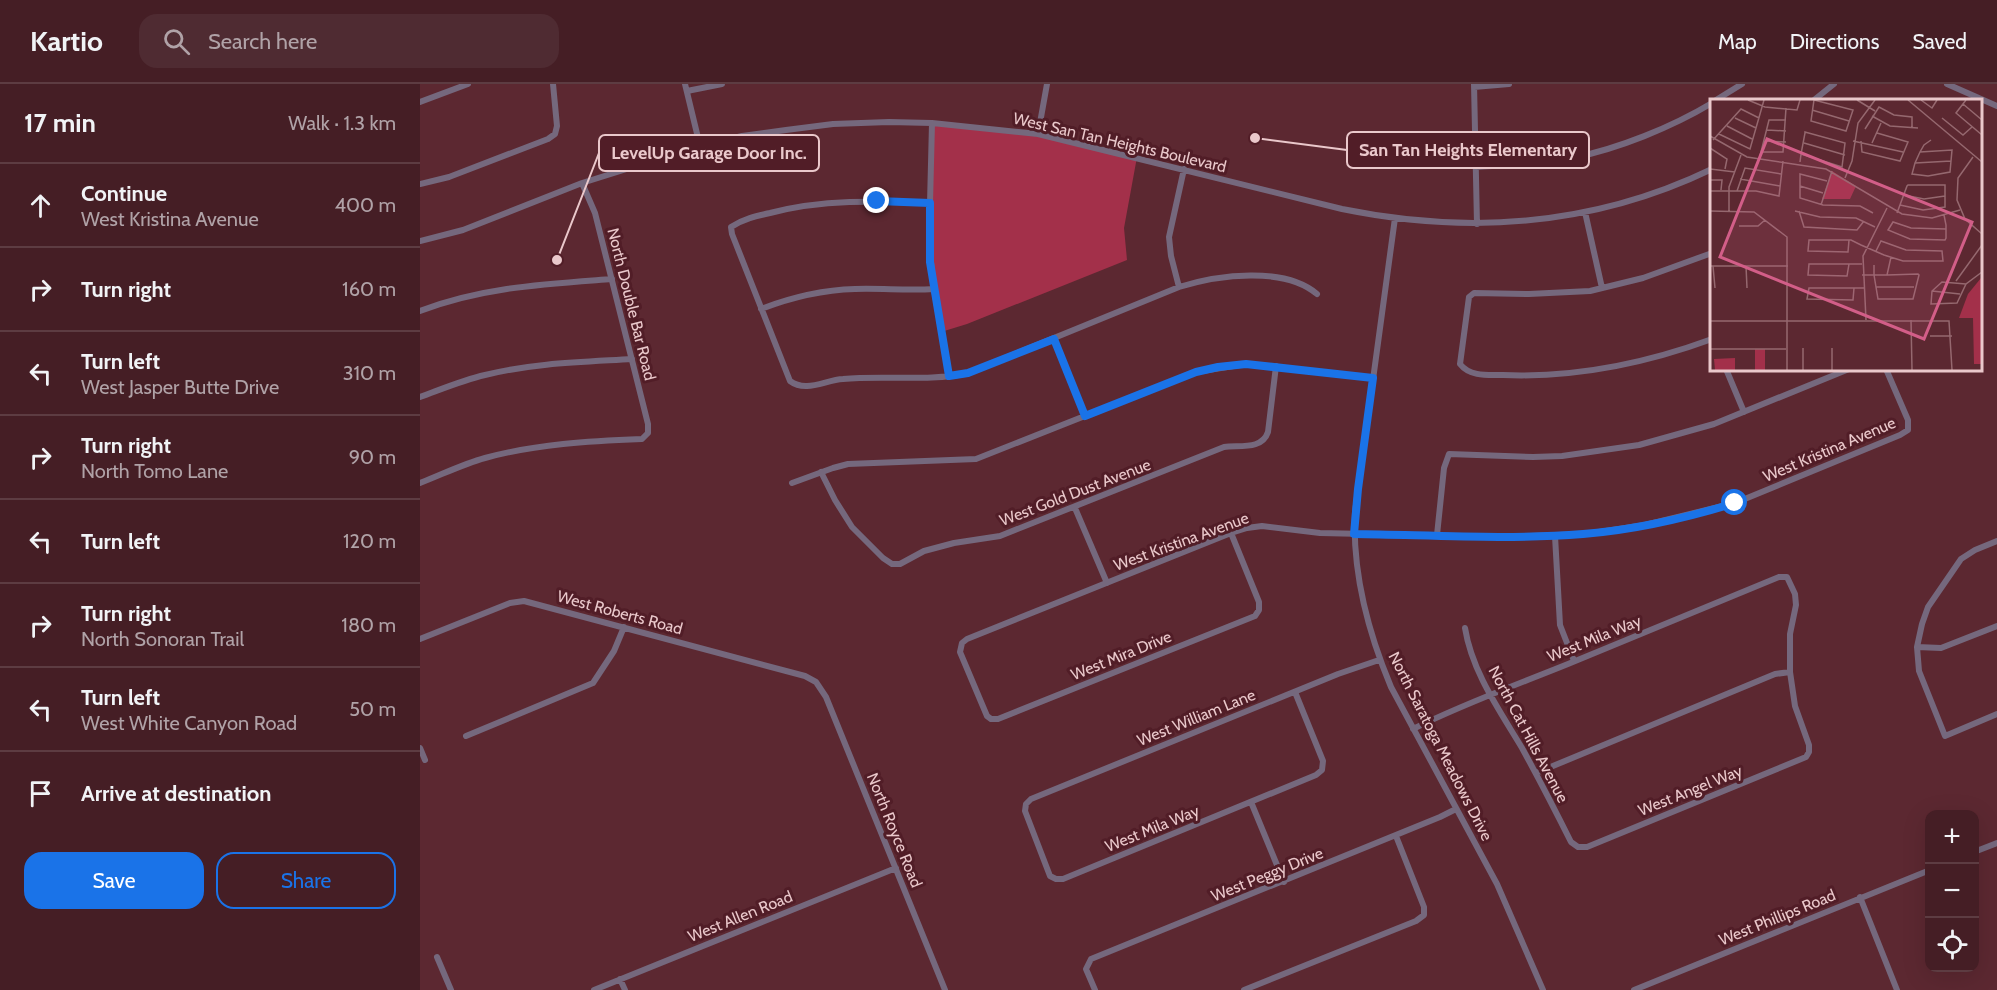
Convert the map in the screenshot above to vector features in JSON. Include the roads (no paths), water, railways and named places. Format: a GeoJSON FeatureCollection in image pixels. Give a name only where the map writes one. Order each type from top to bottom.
{"type":"FeatureCollection","features":[{"type":"Feature","properties":{"kind":"street"},"geometry":{"type":"LineString","coordinates":[[420,102],[468,84]]}},
{"type":"Feature","properties":{"kind":"street"},"geometry":{"type":"LineString","coordinates":[[420,184],[460,172],[548,139],[555,134],[557,126],[553,84]]}},
{"type":"Feature","properties":{"kind":"street"},"geometry":{"type":"LineString","coordinates":[[685,84],[700,146]]}},
{"type":"Feature","properties":{"kind":"street"},"geometry":{"type":"LineString","coordinates":[[687,92],[722,84]]}},
{"type":"Feature","properties":{"kind":"street"},"geometry":{"type":"LineString","coordinates":[[1038,134],[1047,84]]}},
{"type":"Feature","properties":{"kind":"street"},"geometry":{"type":"LineString","coordinates":[[1477,224],[1474,86],[1509,84]]}},
{"type":"Feature","properties":{"kind":"street"},"geometry":{"type":"LineString","coordinates":[[1719,99],[1742,84]]}},
{"type":"Feature","properties":{"kind":"street"},"geometry":{"type":"LineString","coordinates":[[1815,99],[1834,84]]}},
{"type":"Feature","properties":{"kind":"street"},"geometry":{"type":"LineString","coordinates":[[1947,84],[1981,99]]}},
{"type":"Feature","properties":{"kind":"street"},"geometry":{"type":"LineString","coordinates":[[1982,99],[1997,106]]}},
{"type":"Feature","properties":{"kind":"street"},"geometry":{"type":"LineString","coordinates":[[1476,167],[1531,164],[1574,158],[1665,127],[1710,104]]}},
{"type":"Feature","properties":{"kind":"street"},"geometry":{"type":"LineString","coordinates":[[932,123],[929,244],[949,376]]}},
{"type":"Feature","properties":{"kind":"street","name":"West San Tan Heights Boulevard"},"geometry":{"type":"LineString","coordinates":[[420,242],[462,230],[582,183],[700,146],[742,136],[833,124],[932,123],[1038,134],[1342,209],[1428,222],[1477,224],[1532,221],[1586,212],[1683,183],[1710,169]]}},
{"type":"Feature","properties":{"kind":"street"},"geometry":{"type":"LineString","coordinates":[[1179,287],[1169,237],[1184,169]]}},
{"type":"Feature","properties":{"kind":"street","name":"North Double Bar Road"},"geometry":{"type":"LineString","coordinates":[[420,483],[500,454],[556,444],[642,439],[648,434],[648,424],[595,213],[582,183]]}},
{"type":"Feature","properties":{"kind":"street"},"geometry":{"type":"LineString","coordinates":[[930,203],[845,201],[816,204],[756,216],[740,221],[731,227],[790,381],[797,386],[805,387],[837,379],[949,376],[968,373],[1179,287],[1214,279],[1267,276],[1297,282],[1309,287],[1317,294]]}},
{"type":"Feature","properties":{"kind":"street"},"geometry":{"type":"LineString","coordinates":[[1586,212],[1602,288]]}},
{"type":"Feature","properties":{"kind":"street","name":"North Saratoga Meadows Drive"},"geometry":{"type":"LineString","coordinates":[[1395,218],[1358,489],[1354,534],[1363,601],[1379,660],[1413,729],[1504,899],[1543,990]]}},
{"type":"Feature","properties":{"kind":"street"},"geometry":{"type":"LineString","coordinates":[[1710,254],[1653,275],[1602,288],[1549,294],[1474,293],[1469,297],[1460,364],[1465,371],[1474,374],[1566,375],[1651,360],[1710,340]]}},
{"type":"Feature","properties":{"kind":"street"},"geometry":{"type":"LineString","coordinates":[[420,311],[460,297],[511,287],[612,279]]}},
{"type":"Feature","properties":{"kind":"street"},"geometry":{"type":"LineString","coordinates":[[761,309],[802,295],[819,292],[855,289],[934,289]]}},
{"type":"Feature","properties":{"kind":"street"},"geometry":{"type":"LineString","coordinates":[[1054,339],[1085,416]]}},
{"type":"Feature","properties":{"kind":"street"},"geometry":{"type":"LineString","coordinates":[[420,397],[472,378],[511,369],[554,363],[632,359]]}},
{"type":"Feature","properties":{"kind":"street"},"geometry":{"type":"LineString","coordinates":[[792,483],[848,464],[976,459],[1196,372],[1246,364],[1373,378]]}},
{"type":"Feature","properties":{"kind":"street","name":"West Gold Dust Avenue"},"geometry":{"type":"LineString","coordinates":[[821,472],[852,527],[883,558],[892,564],[900,564],[924,551],[954,543],[1000,536],[1224,447],[1259,444],[1266,439],[1268,432],[1276,366]]}},
{"type":"Feature","properties":{"kind":"street"},"geometry":{"type":"LineString","coordinates":[[1726,370],[1744,412]]}},
{"type":"Feature","properties":{"kind":"street"},"geometry":{"type":"LineString","coordinates":[[1437,535],[1444,468],[1449,454],[1562,456],[1639,446],[1687,433],[1847,370]]}},
{"type":"Feature","properties":{"kind":"street","name":"West Kristina Avenue"},"geometry":{"type":"LineString","coordinates":[[991,719],[987,716],[960,652],[962,644],[967,639],[1231,533],[1262,526],[1320,533],[1555,536],[1645,525],[1735,503],[1908,430],[1908,420],[1886,370]]}},
{"type":"Feature","properties":{"kind":"street"},"geometry":{"type":"LineString","coordinates":[[1075,508],[1107,583]]}},
{"type":"Feature","properties":{"kind":"street","name":"West Mira Drive"},"geometry":{"type":"LineString","coordinates":[[991,719],[998,719],[1255,616],[1259,610],[1259,602],[1231,533]]}},
{"type":"Feature","properties":{"kind":"street"},"geometry":{"type":"LineString","coordinates":[[1555,536],[1560,625],[1574,662]]}},
{"type":"Feature","properties":{"kind":"street"},"geometry":{"type":"LineString","coordinates":[[1997,541],[1961,559],[1928,607],[1917,647],[1919,671],[1946,736],[1997,714]]}},
{"type":"Feature","properties":{"kind":"street","name":"West Mila Way"},"geometry":{"type":"LineString","coordinates":[[1413,729],[1779,577],[1787,578],[1795,594],[1796,605],[1790,634],[1790,672]]}},
{"type":"Feature","properties":{"kind":"street","name":"West Roberts Road"},"geometry":{"type":"LineString","coordinates":[[420,639],[510,603],[524,601],[804,676],[816,682]]}},
{"type":"Feature","properties":{"kind":"street"},"geometry":{"type":"LineString","coordinates":[[1917,647],[1941,648],[1997,626]]}},
{"type":"Feature","properties":{"kind":"street"},"geometry":{"type":"LineString","coordinates":[[466,736],[593,683],[614,651],[624,627]]}},
{"type":"Feature","properties":{"kind":"street","name":"North Cat Hills Avenue"},"geometry":{"type":"LineString","coordinates":[[1465,628],[1468,645],[1491,695],[1536,773],[1571,842],[1578,847]]}},
{"type":"Feature","properties":{"kind":"street","name":"West William Lane"},"geometry":{"type":"LineString","coordinates":[[1056,879],[1050,876],[1025,811],[1026,804],[1031,799],[1379,660]]}},
{"type":"Feature","properties":{"kind":"street"},"geometry":{"type":"LineString","coordinates":[[1536,773],[1775,674],[1790,672]]}},
{"type":"Feature","properties":{"kind":"street","name":"West Angel Way"},"geometry":{"type":"LineString","coordinates":[[1578,847],[1587,847],[1806,757],[1809,745],[1795,706],[1790,672]]}},
{"type":"Feature","properties":{"kind":"street","name":"North Royce Road"},"geometry":{"type":"LineString","coordinates":[[816,682],[826,697],[945,990]]}},
{"type":"Feature","properties":{"kind":"street","name":"West Mila Way"},"geometry":{"type":"LineString","coordinates":[[1056,879],[1063,879],[1316,776],[1322,770],[1323,761],[1295,692]]}},
{"type":"Feature","properties":{"kind":"street"},"geometry":{"type":"LineString","coordinates":[[420,748],[425,760]]}},
{"type":"Feature","properties":{"kind":"street"},"geometry":{"type":"LineString","coordinates":[[1251,802],[1284,882]]}},
{"type":"Feature","properties":{"kind":"street","name":"West Peggy Drive"},"geometry":{"type":"LineString","coordinates":[[1095,990],[1086,969],[1091,958],[1284,882],[1456,809]]}},
{"type":"Feature","properties":{"kind":"street"},"geometry":{"type":"LineString","coordinates":[[1244,990],[1416,921],[1424,915],[1424,907],[1395,836]]}},
{"type":"Feature","properties":{"kind":"street"},"geometry":{"type":"LineString","coordinates":[[1979,850],[1997,843]]}},
{"type":"Feature","properties":{"kind":"street","name":"West Allen Road"},"geometry":{"type":"LineString","coordinates":[[594,990],[896,868]]}},
{"type":"Feature","properties":{"kind":"street","name":"West Phillips Road"},"geometry":{"type":"LineString","coordinates":[[1634,990],[1925,872]]}},
{"type":"Feature","properties":{"kind":"street"},"geometry":{"type":"LineString","coordinates":[[1860,897],[1897,990]]}},
{"type":"Feature","properties":{"kind":"street"},"geometry":{"type":"LineString","coordinates":[[437,957],[451,990]]}},
{"type":"Feature","properties":{"kind":"street"},"geometry":{"type":"LineString","coordinates":[[620,979],[625,990]]}},
{"type":"Feature","properties":{"kind":"place","name":"San Tan Heights Elementary"},"geometry":{"type":"Point","coordinates":[1255,138]}},
{"type":"Feature","properties":{"kind":"place","name":"LevelUp Garage Door Inc."},"geometry":{"type":"Point","coordinates":[557,260]}}]}
